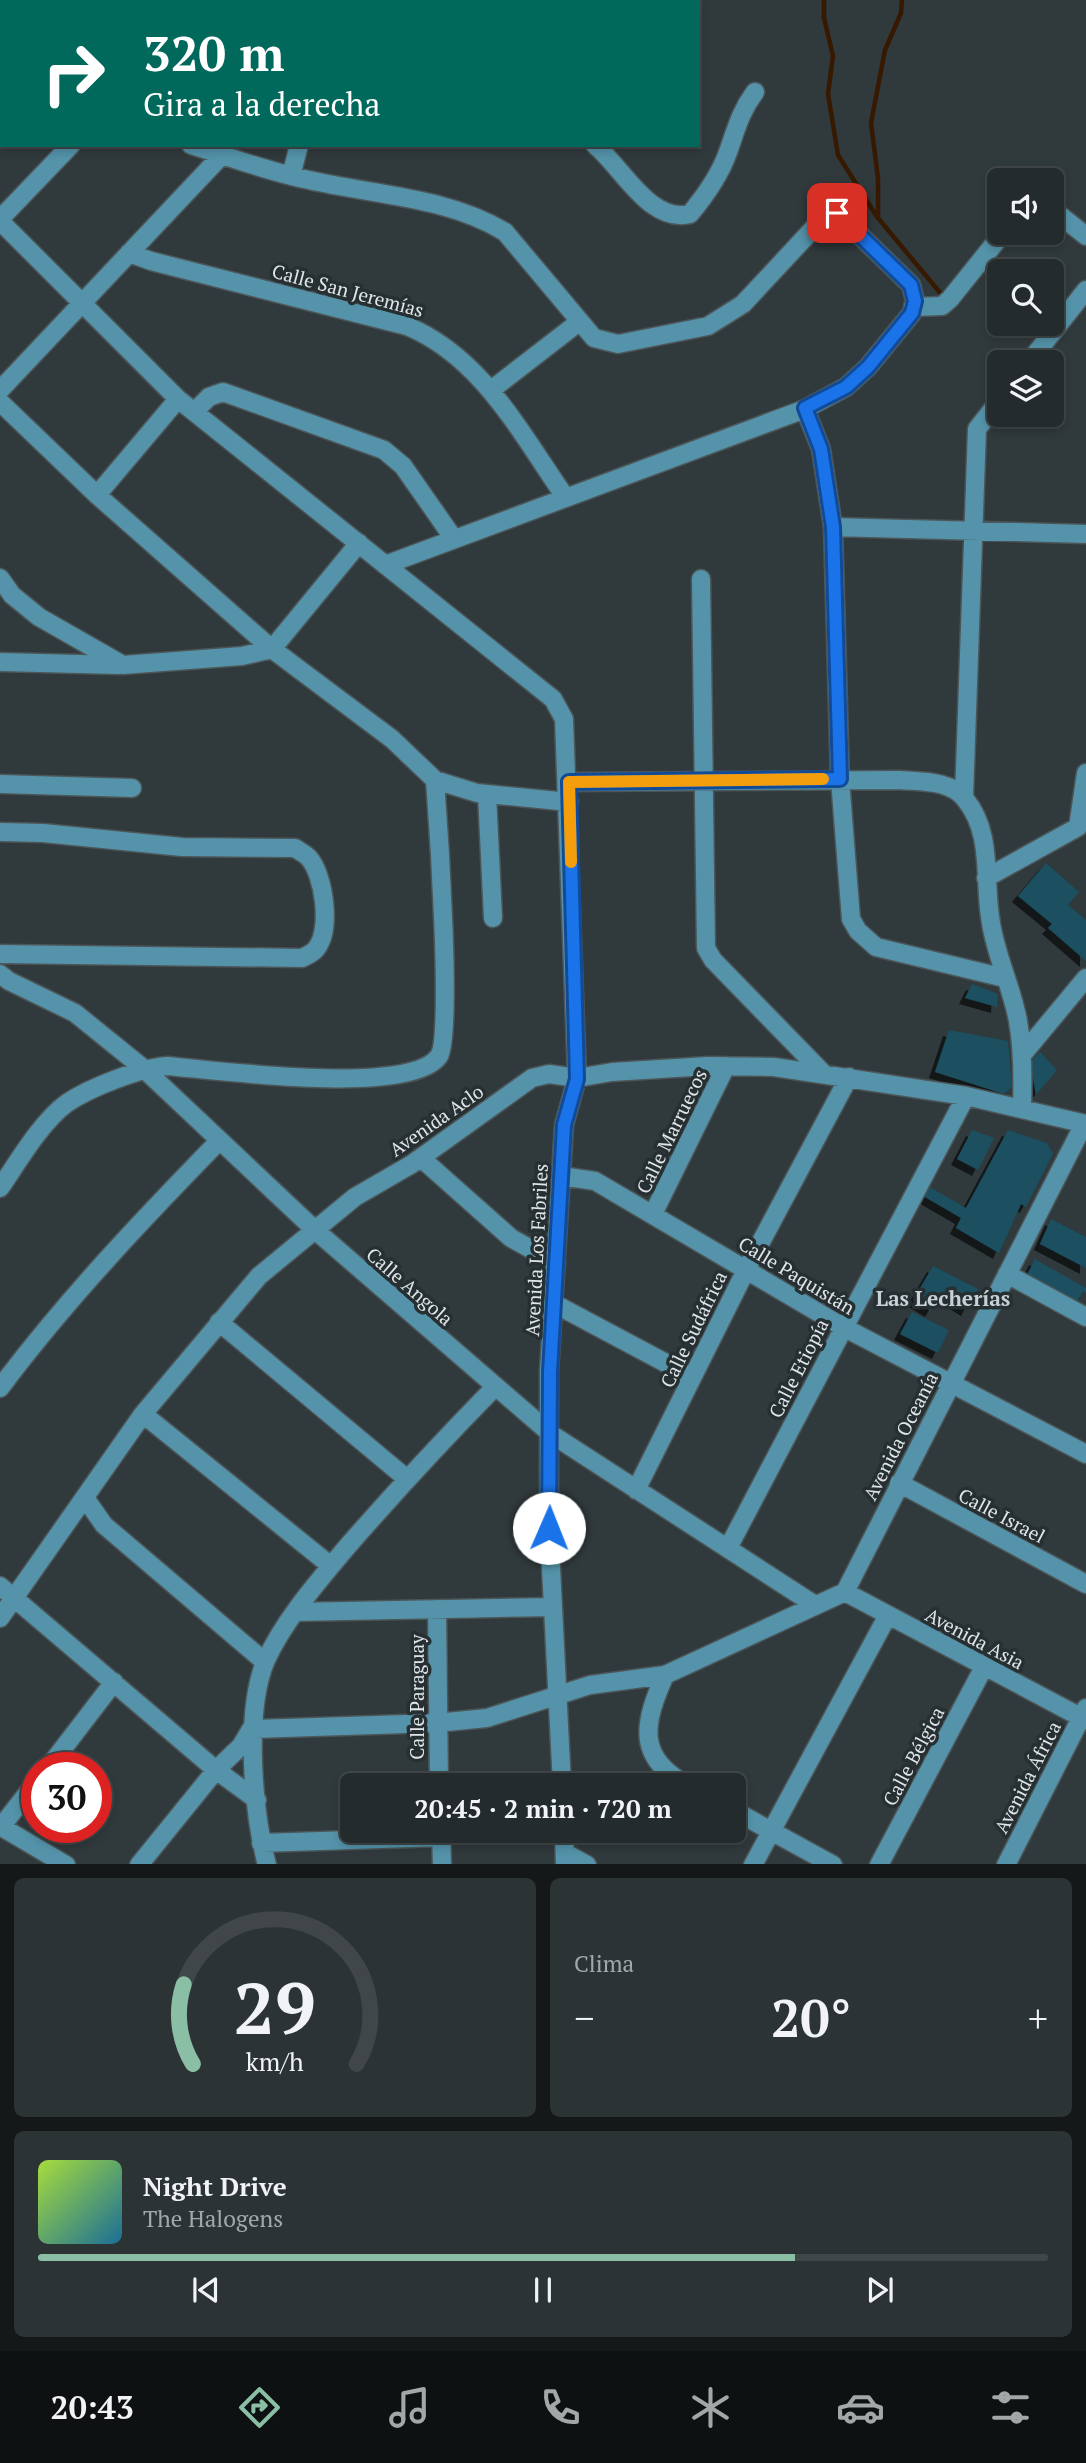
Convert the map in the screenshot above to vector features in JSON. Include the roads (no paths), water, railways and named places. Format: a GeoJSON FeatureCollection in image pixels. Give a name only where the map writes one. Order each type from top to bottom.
{"type":"FeatureCollection","features":[{"type":"Feature","properties":{"kind":"street"},"geometry":{"type":"LineString","coordinates":[[597,147],[648,200],[668,215],[690,214],[712,183],[727,154],[741,111],[755,92]]}},
{"type":"Feature","properties":{"kind":"street"},"geometry":{"type":"LineString","coordinates":[[69,147],[0,220],[178,399],[386,565],[805,408],[846,387],[868,367],[912,313],[911,285],[837,213],[825,216],[743,304],[708,326],[618,344],[594,338],[505,232],[488,221],[449,207],[291,176],[197,147]]}},
{"type":"Feature","properties":{"kind":"street"},"geometry":{"type":"LineString","coordinates":[[291,176],[298,147]]}},
{"type":"Feature","properties":{"kind":"street"},"geometry":{"type":"LineString","coordinates":[[0,390],[222,155]]}},
{"type":"Feature","properties":{"kind":"street"},"geometry":{"type":"LineString","coordinates":[[1064,219],[1086,236]]}},
{"type":"Feature","properties":{"kind":"street"},"geometry":{"type":"LineString","coordinates":[[913,307],[942,306],[993,245]]}},
{"type":"Feature","properties":{"kind":"street","name":"Calle San Jeremías"},"geometry":{"type":"LineString","coordinates":[[129,253],[151,261],[407,326],[433,336],[470,365],[491,390],[566,498]]}},
{"type":"Feature","properties":{"kind":"street"},"geometry":{"type":"LineString","coordinates":[[1038,350],[1086,290]]}},
{"type":"Feature","properties":{"kind":"street"},"geometry":{"type":"LineString","coordinates":[[491,390],[579,322]]}},
{"type":"Feature","properties":{"kind":"street"},"geometry":{"type":"LineString","coordinates":[[194,412],[209,397],[223,393],[384,450],[403,466],[454,539]]}},
{"type":"Feature","properties":{"kind":"street"},"geometry":{"type":"LineString","coordinates":[[97,495],[178,399]]}},
{"type":"Feature","properties":{"kind":"street"},"geometry":{"type":"LineString","coordinates":[[0,402],[97,495],[272,649],[392,739],[435,780],[487,794],[569,802]]}},
{"type":"Feature","properties":{"kind":"street"},"geometry":{"type":"LineString","coordinates":[[805,408],[821,449],[833,527],[840,779],[851,919],[858,931],[876,947],[1005,978]]}},
{"type":"Feature","properties":{"kind":"street"},"geometry":{"type":"LineString","coordinates":[[964,797],[971,533],[977,429],[987,416]]}},
{"type":"Feature","properties":{"kind":"street"},"geometry":{"type":"LineString","coordinates":[[833,527],[971,533],[1086,534]]}},
{"type":"Feature","properties":{"kind":"street"},"geometry":{"type":"LineString","coordinates":[[0,662],[123,665],[242,656],[272,649],[359,544]]}},
{"type":"Feature","properties":{"kind":"street","name":"Avenida Los Fabriles"},"geometry":{"type":"LineString","coordinates":[[386,565],[553,699],[564,719],[569,782],[577,1079],[564,1125],[550,1372],[549,1528],[561,1773]]}},
{"type":"Feature","properties":{"kind":"street"},"geometry":{"type":"LineString","coordinates":[[0,578],[12,595],[39,617],[123,665]]}},
{"type":"Feature","properties":{"kind":"street"},"geometry":{"type":"LineString","coordinates":[[701,579],[706,948],[713,960],[824,1073]]}},
{"type":"Feature","properties":{"kind":"street"},"geometry":{"type":"LineString","coordinates":[[569,782],[840,779],[940,783],[950,782],[965,768]]}},
{"type":"Feature","properties":{"kind":"street"},"geometry":{"type":"LineString","coordinates":[[986,878],[1082,825],[1086,773]]}},
{"type":"Feature","properties":{"kind":"street"},"geometry":{"type":"LineString","coordinates":[[0,1188],[29,1146],[67,1104],[143,1068],[167,1066],[330,1079],[405,1075],[438,1059],[444,1046],[444,974],[435,780]]}},
{"type":"Feature","properties":{"kind":"street"},"geometry":{"type":"LineString","coordinates":[[940,783],[964,797],[976,816],[986,847],[990,922],[1017,1020],[1022,1055],[1021,1107]]}},
{"type":"Feature","properties":{"kind":"street"},"geometry":{"type":"LineString","coordinates":[[0,784],[132,788]]}},
{"type":"Feature","properties":{"kind":"street"},"geometry":{"type":"LineString","coordinates":[[487,794],[493,918]]}},
{"type":"Feature","properties":{"kind":"street"},"geometry":{"type":"LineString","coordinates":[[0,832],[43,833],[183,847],[295,848],[309,857],[321,879],[324,906],[323,935],[316,949],[302,958],[0,954]]}},
{"type":"Feature","properties":{"kind":"street","name":"Calle Angola"},"geometry":{"type":"LineString","coordinates":[[0,974],[75,1013],[143,1068],[315,1230],[494,1388],[551,1434],[815,1605]]}},
{"type":"Feature","properties":{"kind":"street"},"geometry":{"type":"LineString","coordinates":[[1022,1055],[1086,978]]}},
{"type":"Feature","properties":{"kind":"street","name":"Avenida Aclo"},"geometry":{"type":"LineString","coordinates":[[0,1618],[143,1414],[259,1276],[355,1198],[421,1158],[532,1079],[549,1074],[577,1079],[612,1072],[726,1066],[824,1073],[966,1096],[1085,1124]]}},
{"type":"Feature","properties":{"kind":"street","name":"Calle Marruecos"},"geometry":{"type":"LineString","coordinates":[[653,1214],[726,1066]]}},
{"type":"Feature","properties":{"kind":"street","name":"Calle Sudáfrica"},"geometry":{"type":"LineString","coordinates":[[636,1490],[747,1268],[849,1077]]}},
{"type":"Feature","properties":{"kind":"street","name":"Calle Etiopía"},"geometry":{"type":"LineString","coordinates":[[728,1548],[966,1096]]}},
{"type":"Feature","properties":{"kind":"street","name":"Avenida Oceanía"},"geometry":{"type":"LineString","coordinates":[[845,1592],[1085,1124]]}},
{"type":"Feature","properties":{"kind":"street"},"geometry":{"type":"LineString","coordinates":[[0,1388],[37,1338],[99,1268],[219,1141]]}},
{"type":"Feature","properties":{"kind":"street"},"geometry":{"type":"LineString","coordinates":[[421,1158],[511,1237],[556,1263]]}},
{"type":"Feature","properties":{"kind":"street","name":"Calle Paquistán"},"geometry":{"type":"LineString","coordinates":[[561,1176],[595,1181],[747,1268],[843,1327],[1086,1454]]}},
{"type":"Feature","properties":{"kind":"street"},"geometry":{"type":"LineString","coordinates":[[1007,1274],[1086,1317]]}},
{"type":"Feature","properties":{"kind":"street"},"geometry":{"type":"LineString","coordinates":[[553,1303],[692,1377]]}},
{"type":"Feature","properties":{"kind":"street"},"geometry":{"type":"LineString","coordinates":[[219,1322],[406,1478]]}},
{"type":"Feature","properties":{"kind":"street"},"geometry":{"type":"LineString","coordinates":[[267,1864],[261,1843],[251,1729],[265,1662],[295,1612],[331,1566],[406,1478],[494,1388]]}},
{"type":"Feature","properties":{"kind":"street"},"geometry":{"type":"LineString","coordinates":[[143,1414],[331,1566]]}},
{"type":"Feature","properties":{"kind":"street","name":"Calle Israel"},"geometry":{"type":"LineString","coordinates":[[899,1483],[1086,1584]]}},
{"type":"Feature","properties":{"kind":"street"},"geometry":{"type":"LineString","coordinates":[[85,1498],[104,1525],[265,1662]]}},
{"type":"Feature","properties":{"kind":"street"},"geometry":{"type":"LineString","coordinates":[[0,1586],[15,1596],[216,1770],[257,1800]]}},
{"type":"Feature","properties":{"kind":"street"},"geometry":{"type":"LineString","coordinates":[[251,1729],[436,1723],[487,1718],[516,1711],[558,1693],[590,1685],[665,1675],[845,1592]]}},
{"type":"Feature","properties":{"kind":"street","name":"Avenida Asia"},"geometry":{"type":"LineString","coordinates":[[845,1592],[984,1667],[1084,1715]]}},
{"type":"Feature","properties":{"kind":"street"},"geometry":{"type":"LineString","coordinates":[[295,1612],[554,1607]]}},
{"type":"Feature","properties":{"kind":"street","name":"Calle Paraguay"},"geometry":{"type":"LineString","coordinates":[[437,1609],[438,1773]]}},
{"type":"Feature","properties":{"kind":"street"},"geometry":{"type":"LineString","coordinates":[[753,1864],[888,1615]]}},
{"type":"Feature","properties":{"kind":"street","name":"Calle Bélgica"},"geometry":{"type":"LineString","coordinates":[[879,1864],[984,1667]]}},
{"type":"Feature","properties":{"kind":"street"},"geometry":{"type":"LineString","coordinates":[[665,1675],[652,1705],[646,1741],[657,1762],[667,1773]]}},
{"type":"Feature","properties":{"kind":"street"},"geometry":{"type":"LineString","coordinates":[[59,1752],[114,1682]]}},
{"type":"Feature","properties":{"kind":"street","name":"Avenida África"},"geometry":{"type":"LineString","coordinates":[[1006,1864],[1084,1715]]}},
{"type":"Feature","properties":{"kind":"street"},"geometry":{"type":"LineString","coordinates":[[139,1864],[216,1770],[241,1746],[251,1729]]}},
{"type":"Feature","properties":{"kind":"street"},"geometry":{"type":"LineString","coordinates":[[21,1801],[1,1826],[66,1864]]}},
{"type":"Feature","properties":{"kind":"street"},"geometry":{"type":"LineString","coordinates":[[746,1817],[833,1864]]}},
{"type":"Feature","properties":{"kind":"street"},"geometry":{"type":"LineString","coordinates":[[261,1843],[340,1839]]}},
{"type":"Feature","properties":{"kind":"street"},"geometry":{"type":"LineString","coordinates":[[441,1843],[442,1864]]}},
{"type":"Feature","properties":{"kind":"street"},"geometry":{"type":"LineString","coordinates":[[565,1858],[587,1864]]}},
{"type":"Feature","properties":{"kind":"waterway"},"geometry":{"type":"LineString","coordinates":[[824,0],[824,18],[833,56],[828,94],[838,155],[877,217]]}},
{"type":"Feature","properties":{"kind":"waterway"},"geometry":{"type":"LineString","coordinates":[[902,0],[901,13],[885,50],[871,123],[878,178],[878,218],[942,295]]}},
{"type":"Feature","properties":{"kind":"district","name":"Las Lecherías"},"geometry":{"type":"Point","coordinates":[943,1298]}}]}
